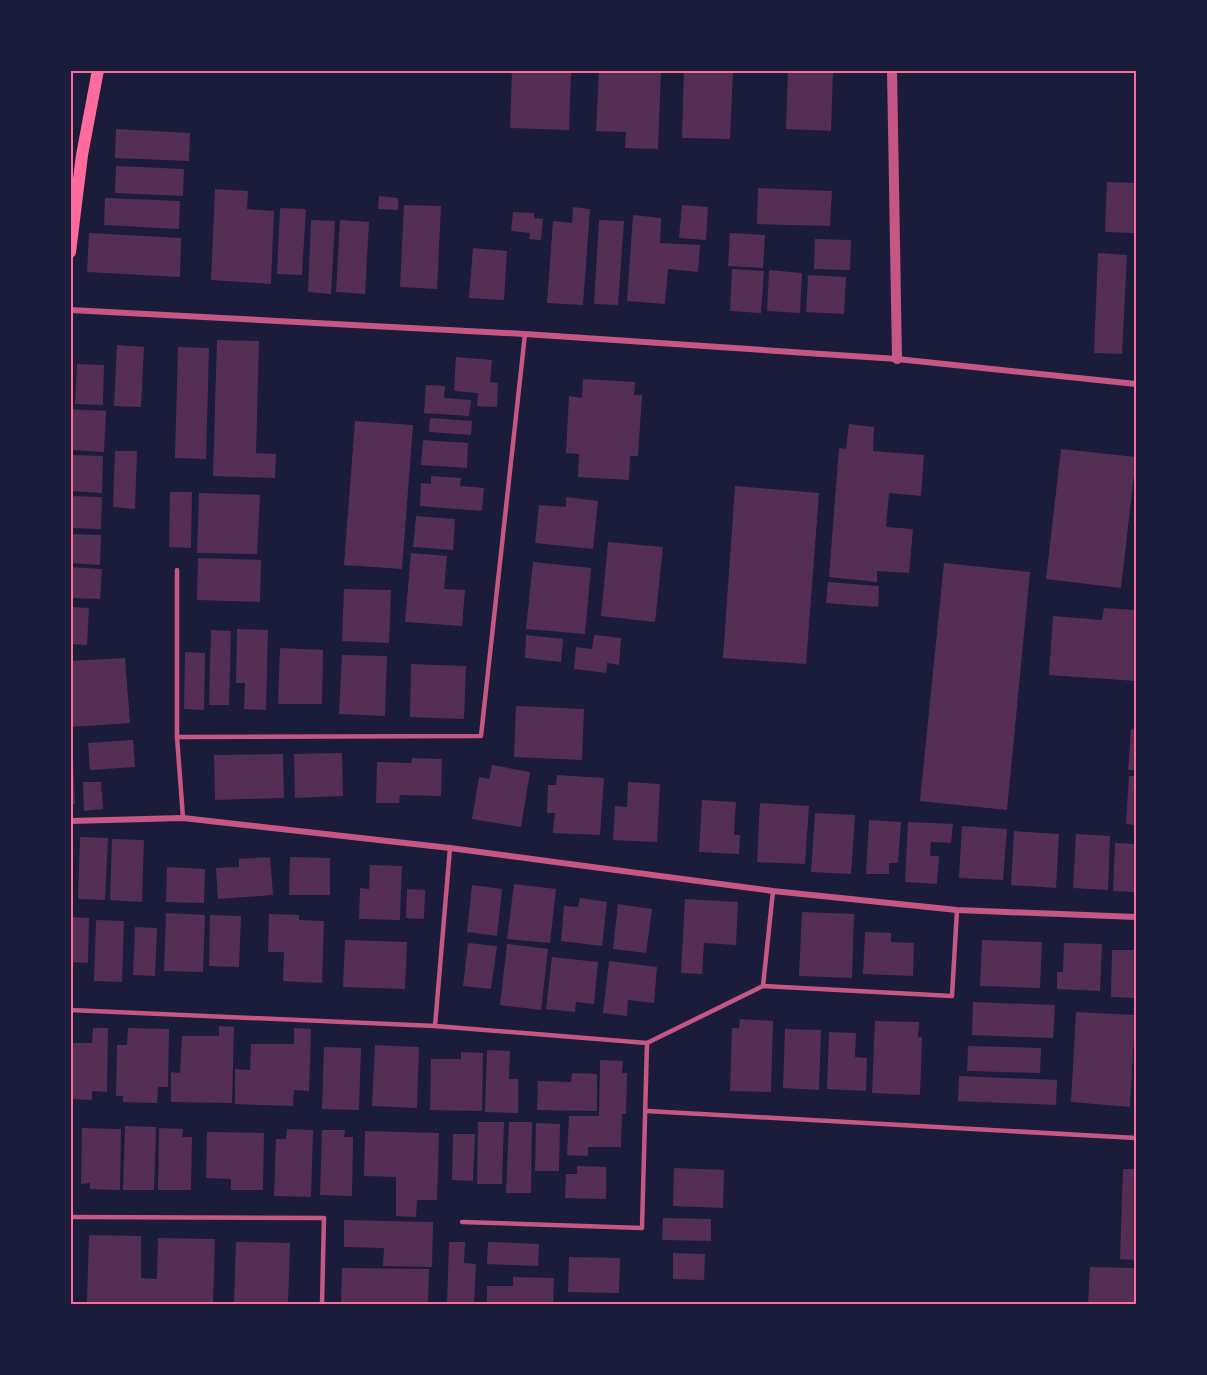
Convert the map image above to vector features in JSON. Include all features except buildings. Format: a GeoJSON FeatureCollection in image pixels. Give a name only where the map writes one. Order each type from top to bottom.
{"type":"FeatureCollection","features":[{"type":"Feature","properties":{"kind":"main road"},"geometry":{"type":"LineString","coordinates":[[70,252],[76,155],[98,70]]}},
{"type":"Feature","properties":{"kind":"street"},"geometry":{"type":"LineString","coordinates":[[892,70],[897,359]]}},
{"type":"Feature","properties":{"kind":"street"},"geometry":{"type":"LineString","coordinates":[[70,310],[525,334],[897,359],[1137,384]]}},
{"type":"Feature","properties":{"kind":"street"},"geometry":{"type":"LineString","coordinates":[[70,821],[183,818],[450,848],[773,891],[957,910],[1137,917]]}},
{"type":"Feature","properties":{"kind":"lane"},"geometry":{"type":"LineString","coordinates":[[177,737],[481,736],[525,334]]}},
{"type":"Feature","properties":{"kind":"lane"},"geometry":{"type":"LineString","coordinates":[[177,570],[177,737],[183,818]]}},
{"type":"Feature","properties":{"kind":"lane"},"geometry":{"type":"LineString","coordinates":[[435,1026],[450,848]]}},
{"type":"Feature","properties":{"kind":"lane"},"geometry":{"type":"LineString","coordinates":[[763,986],[773,891]]}},
{"type":"Feature","properties":{"kind":"lane"},"geometry":{"type":"LineString","coordinates":[[70,1010],[435,1026],[647,1043],[763,986],[952,996],[957,910]]}},
{"type":"Feature","properties":{"kind":"lane"},"geometry":{"type":"LineString","coordinates":[[462,1222],[642,1228],[647,1043]]}},
{"type":"Feature","properties":{"kind":"lane"},"geometry":{"type":"LineString","coordinates":[[646,1111],[1137,1138]]}},
{"type":"Feature","properties":{"kind":"lane"},"geometry":{"type":"LineString","coordinates":[[70,1217],[324,1218],[322,1305]]}}]}
